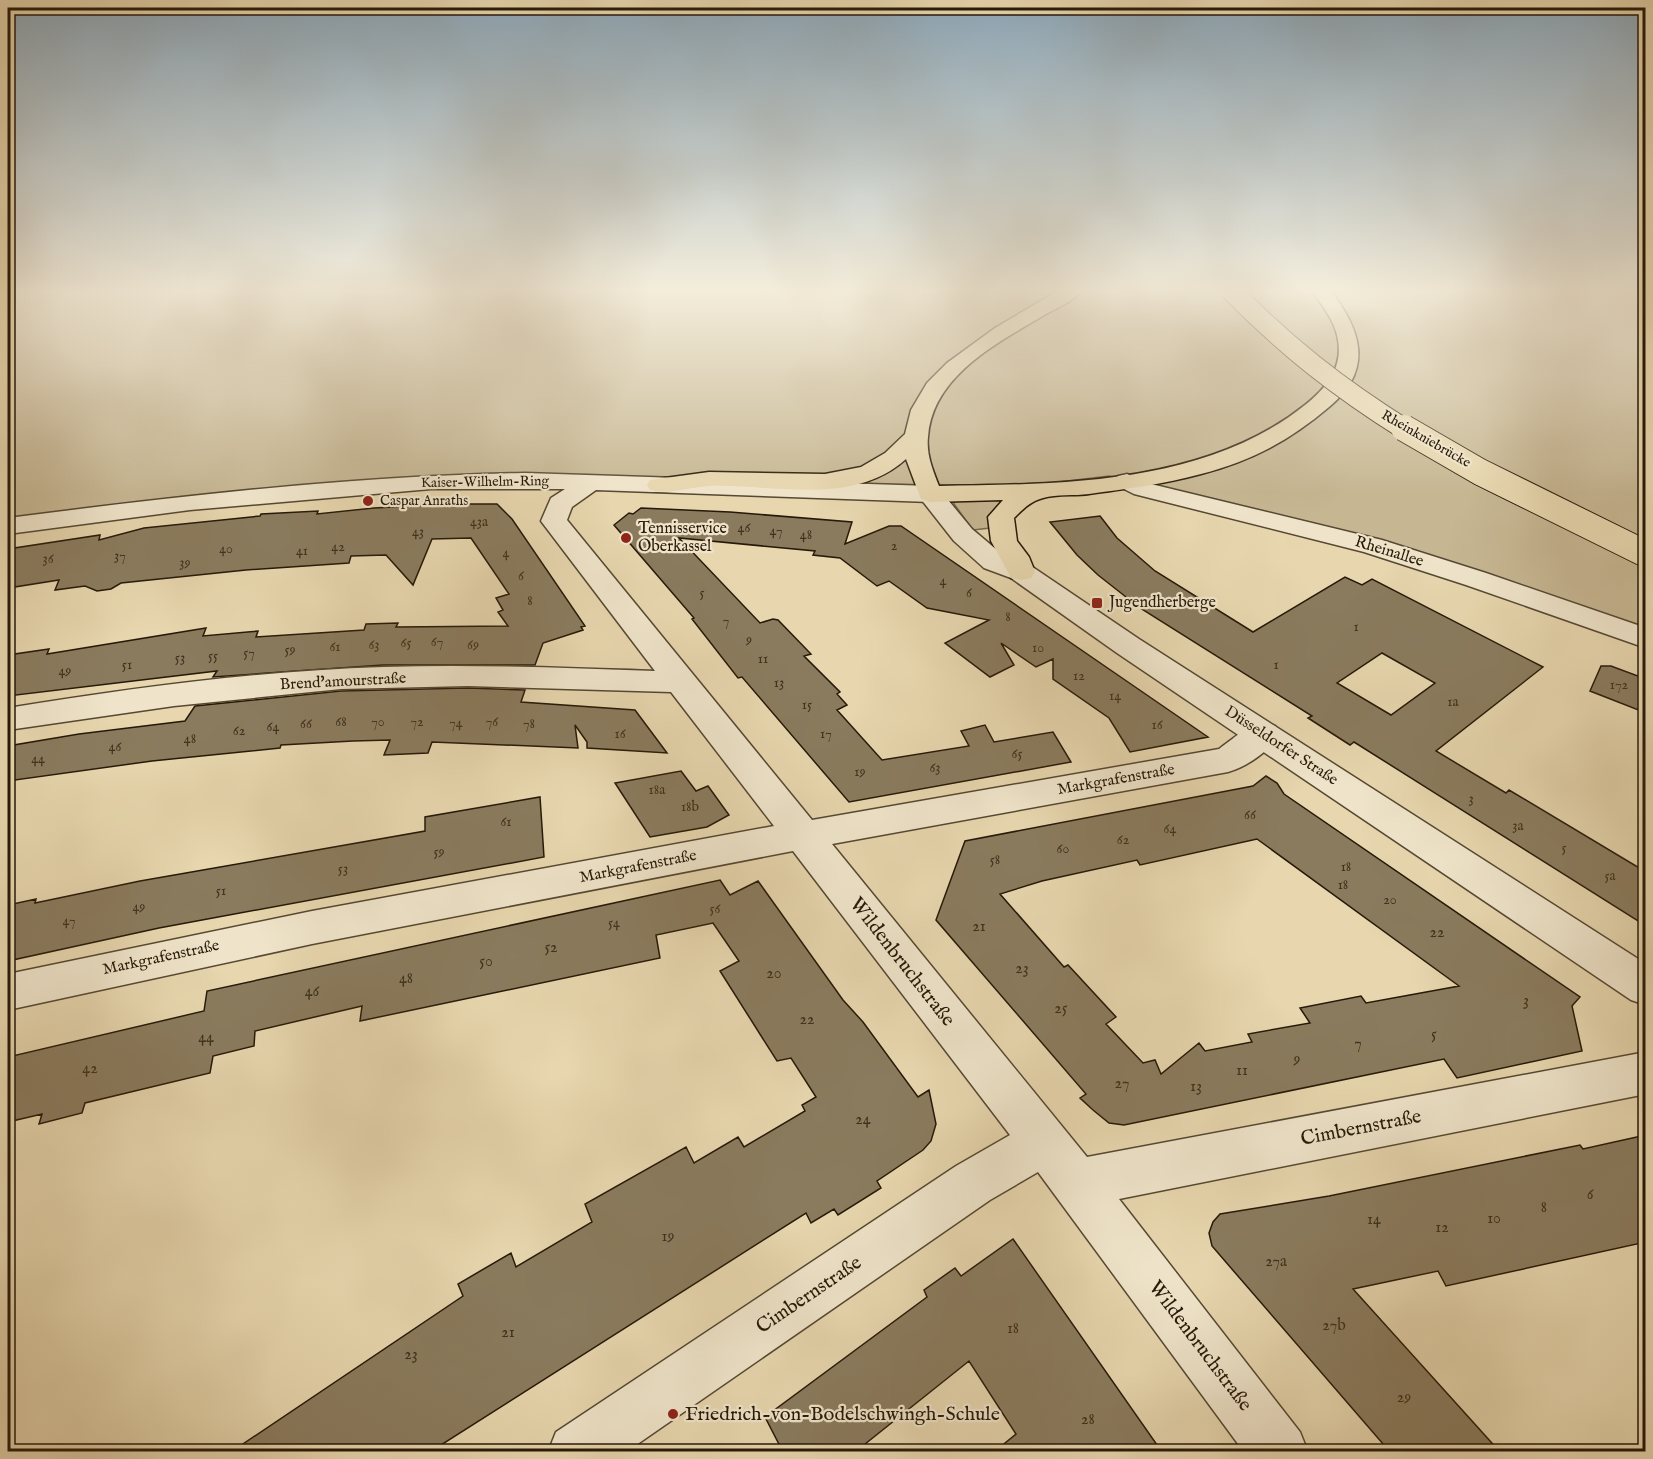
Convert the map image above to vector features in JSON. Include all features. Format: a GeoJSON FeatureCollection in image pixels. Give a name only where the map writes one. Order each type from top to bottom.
{"type":"FeatureCollection","features":[{"type":"Feature","properties":{"kind":"highway"},"geometry":{"type":"LineString","coordinates":[[968,357],[936,385],[924,407],[916,436],[921,471],[930,494],[1040,490],[1127,481],[1174,473],[1234,456],[1279,436],[1311,416],[1334,391],[1349,363],[1349,357]]}},
{"type":"Feature","properties":{"kind":"highway","name":"Rheinkniebrücke"},"geometry":{"type":"LineString","coordinates":[[1303,357],[1378,411],[1452,455],[1646,554]]}},
{"type":"Feature","properties":{"kind":"highway","name":"Rheinkniebrücke"},"geometry":{"type":"LineString","coordinates":[[1327,357],[1396,405],[1472,449],[1570,501],[1646,537]]}},
{"type":"Feature","properties":{"kind":"highway"},"geometry":{"type":"LineString","coordinates":[[659,485],[710,479],[812,482],[839,480],[862,474],[888,462],[916,436]]}},
{"type":"Feature","properties":{"kind":"highway"},"geometry":{"type":"LineString","coordinates":[[1021,572],[1016,557],[1004,541],[1001,517],[1017,500],[1040,490]]}},
{"type":"Feature","properties":{"kind":"street","name":"Kaiser-Wilhelm-Ring"},"geometry":{"type":"LineString","coordinates":[[8,526],[190,502],[431,482],[525,480],[930,494]]}},
{"type":"Feature","properties":{"kind":"street","name":"Rheinallee"},"geometry":{"type":"LineString","coordinates":[[1127,481],[1143,489],[1264,517],[1375,547],[1527,596],[1646,639]]}},
{"type":"Feature","properties":{"kind":"street","name":"Wildenbruchstraße"},"geometry":{"type":"LineString","coordinates":[[591,483],[560,503],[554,521],[1077,1183],[1280,1452]]}},
{"type":"Feature","properties":{"kind":"street","name":"Düsseldorfer Straße"},"geometry":{"type":"LineString","coordinates":[[930,494],[941,511],[994,562],[1021,572],[1646,987]]}},
{"type":"Feature","properties":{"kind":"street","name":"Brend'amourstraße"},"geometry":{"type":"LineString","coordinates":[[8,719],[133,702],[341,680],[430,677],[681,682]]}},
{"type":"Feature","properties":{"kind":"street","name":"Markgrafenstraße"},"geometry":{"type":"LineString","coordinates":[[8,992],[200,949],[802,836],[1228,760],[1263,734]]}},
{"type":"Feature","properties":{"kind":"street","name":"Cimbernstraße"},"geometry":{"type":"LineString","coordinates":[[1077,1183],[1646,1073]]}},
{"type":"Feature","properties":{"kind":"street","name":"Cimbernstraße"},"geometry":{"type":"LineString","coordinates":[[576,1452],[973,1183],[1044,1142]]}},
{"type":"Feature","properties":{"kind":"shaded area"},"geometry":{"type":"Polygon","coordinates":[[[8,357],[1645,357],[1645,627],[1388,542],[1109,476],[1033,485],[768,484],[524,475],[192,496],[8,525],[8,357]]]}},
{"type":"Feature","properties":{"kind":"shaded area"},"geometry":{"type":"Polygon","coordinates":[[[954,500],[1003,500],[990,528],[973,530],[954,504],[954,500]]]}},
{"type":"Feature","properties":{"kind":"building"},"geometry":{"type":"Polygon","coordinates":[[[448,504],[497,504],[512,519],[585,626],[581,627],[583,630],[543,643],[535,665],[383,665],[213,677],[217,671],[8,696],[8,655],[49,649],[47,654],[206,628],[203,636],[258,631],[256,637],[364,630],[366,624],[398,623],[396,627],[508,626],[498,612],[503,610],[496,598],[509,594],[471,538],[432,539],[413,585],[386,555],[351,556],[349,563],[246,570],[121,583],[111,589],[97,591],[85,586],[55,590],[59,580],[8,588],[8,549],[100,535],[99,540],[144,528],[260,516],[261,514],[318,511],[317,514],[448,504]]]}},
{"type":"Feature","properties":{"kind":"building"},"geometry":{"type":"Polygon","coordinates":[[[641,508],[730,512],[852,522],[845,544],[889,526],[901,526],[1208,737],[1130,752],[1109,718],[1053,679],[1053,659],[1036,667],[1001,643],[1014,665],[990,677],[945,643],[989,620],[927,608],[889,581],[877,586],[840,558],[813,555],[815,551],[679,538],[760,623],[773,619],[778,620],[811,654],[804,656],[840,692],[837,694],[847,705],[837,710],[882,760],[969,746],[961,731],[985,725],[994,742],[1053,732],[1071,762],[849,802],[742,677],[738,678],[692,619],[694,618],[614,525],[629,513],[633,514],[641,508]]]}},
{"type":"Feature","properties":{"kind":"building"},"geometry":{"type":"Polygon","coordinates":[[[1100,516],[1117,538],[1155,571],[1253,632],[1345,577],[1362,585],[1372,579],[1543,667],[1436,751],[1506,793],[1509,790],[1646,872],[1646,926],[1354,742],[1350,745],[1308,718],[1312,716],[1140,608],[1077,555],[1050,522],[1100,516]],[[1382,653],[1337,683],[1391,715],[1435,683],[1382,653]]]}},
{"type":"Feature","properties":{"kind":"building"},"geometry":{"type":"Polygon","coordinates":[[[1601,666],[1611,666],[1646,679],[1646,713],[1590,691],[1601,666]]]}},
{"type":"Feature","properties":{"kind":"building"},"geometry":{"type":"Polygon","coordinates":[[[468,688],[525,690],[521,702],[635,710],[667,753],[587,748],[587,742],[575,725],[578,748],[432,742],[428,753],[384,755],[390,740],[281,745],[280,748],[152,761],[8,781],[8,746],[79,734],[185,721],[195,706],[341,691],[468,688]]]}},
{"type":"Feature","properties":{"kind":"building"},"geometry":{"type":"Polygon","coordinates":[[[681,771],[696,791],[708,786],[729,815],[707,827],[650,837],[615,783],[681,771]]]}},
{"type":"Feature","properties":{"kind":"building"},"geometry":{"type":"Polygon","coordinates":[[[1266,776],[1277,783],[1284,794],[1580,997],[1572,1006],[1582,1051],[1457,1078],[1444,1059],[1124,1125],[1109,1123],[1080,1098],[1086,1094],[936,920],[965,841],[1253,786],[1266,776]],[[1257,839],[1140,865],[1137,860],[1042,881],[1000,894],[1064,967],[1068,965],[1116,1017],[1106,1024],[1143,1063],[1155,1060],[1161,1074],[1199,1043],[1205,1051],[1252,1042],[1248,1034],[1310,1023],[1300,1008],[1361,996],[1366,1003],[1459,986],[1257,839]]]}},
{"type":"Feature","properties":{"kind":"building"},"geometry":{"type":"Polygon","coordinates":[[[540,797],[544,857],[159,928],[8,961],[8,905],[36,899],[35,903],[140,881],[425,831],[425,817],[540,797]]]}},
{"type":"Feature","properties":{"kind":"building"},"geometry":{"type":"Polygon","coordinates":[[[720,880],[730,895],[758,881],[843,1000],[863,1022],[918,1097],[929,1090],[936,1124],[931,1141],[923,1150],[877,1181],[881,1188],[838,1215],[834,1209],[811,1223],[806,1213],[430,1452],[231,1452],[463,1296],[458,1284],[511,1253],[516,1267],[592,1222],[585,1204],[686,1147],[694,1163],[738,1137],[744,1147],[805,1111],[802,1105],[816,1097],[791,1058],[777,1061],[720,971],[739,961],[713,923],[656,935],[660,958],[360,1021],[362,1006],[255,1031],[254,1046],[213,1056],[210,1073],[85,1103],[82,1113],[39,1124],[42,1114],[8,1122],[8,1057],[204,1011],[207,991],[720,880]]]}},
{"type":"Feature","properties":{"kind":"building"},"geometry":{"type":"Polygon","coordinates":[[[1646,1135],[1646,1242],[1446,1286],[1438,1271],[1353,1289],[1500,1452],[1390,1452],[1212,1246],[1209,1233],[1213,1222],[1220,1214],[1329,1196],[1580,1145],[1583,1149],[1646,1135]]]}},
{"type":"Feature","properties":{"kind":"building"},"geometry":{"type":"Polygon","coordinates":[[[1013,1239],[1162,1452],[994,1452],[1016,1434],[969,1361],[855,1452],[783,1452],[765,1417],[927,1297],[924,1290],[955,1268],[961,1276],[1013,1239]]]}},
{"type":"Feature","properties":{"kind":"place","name":"Caspar Anraths"},"geometry":{"type":"Point","coordinates":[368,501]}},
{"type":"Feature","properties":{"kind":"place","name":"Tennisservice Oberkassel"},"geometry":{"type":"Point","coordinates":[626,538]}},
{"type":"Feature","properties":{"kind":"place","name":"Jugendherberge"},"geometry":{"type":"Point","coordinates":[1097,603]}},
{"type":"Feature","properties":{"kind":"place","name":"Friedrich-von-Bodelschwingh-Schule"},"geometry":{"type":"Point","coordinates":[673,1414]}}]}
